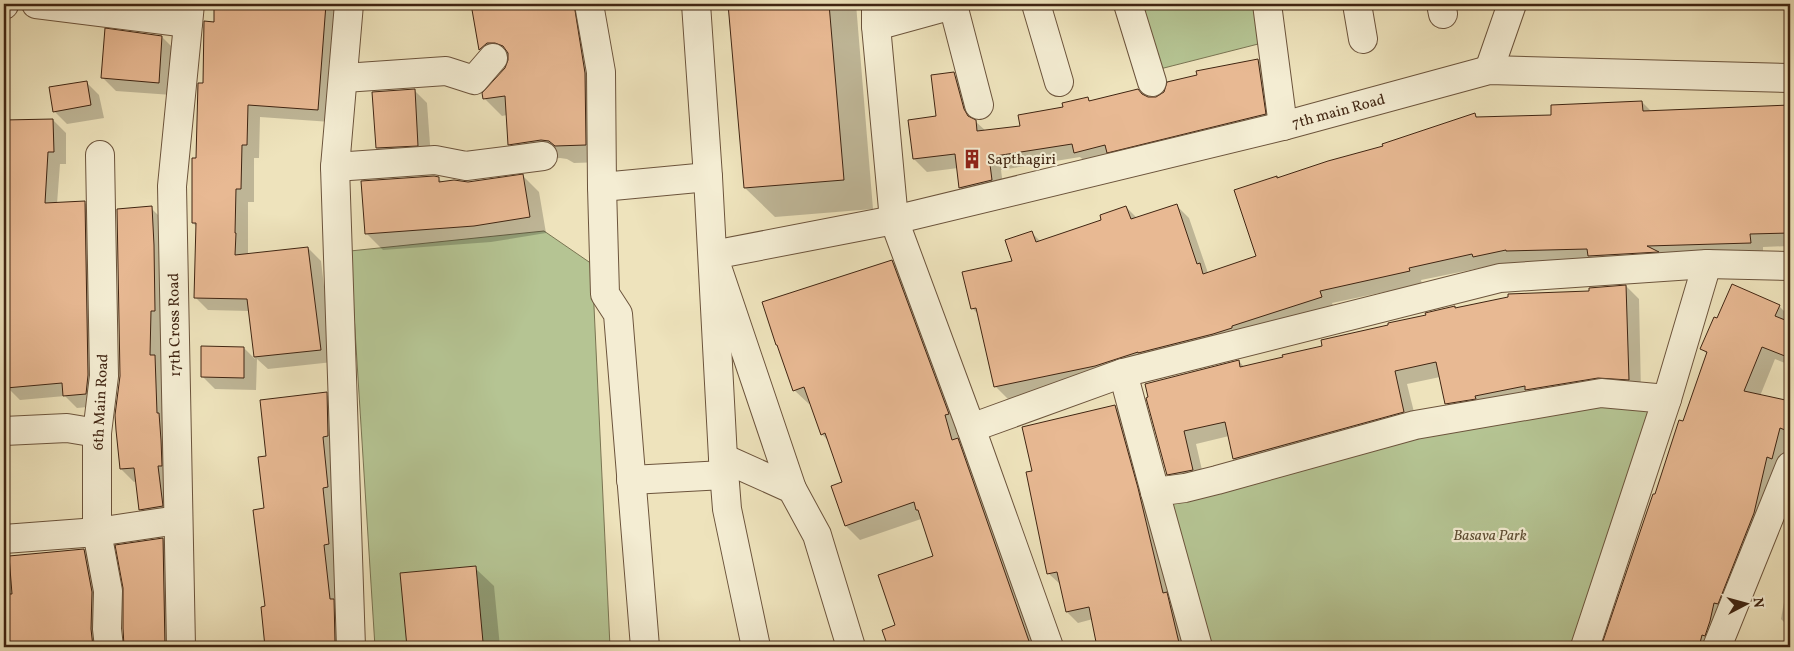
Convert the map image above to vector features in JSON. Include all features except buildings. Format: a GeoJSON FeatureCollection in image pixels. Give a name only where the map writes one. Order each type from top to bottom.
{"type":"FeatureCollection","features":[{"type":"Feature","properties":{"kind":"street"},"geometry":{"type":"LineString","coordinates":[[36,4],[189,13]]}},
{"type":"Feature","properties":{"kind":"street"},"geometry":{"type":"LineString","coordinates":[[349,4],[336,167],[351,647]]}},
{"type":"Feature","properties":{"kind":"street"},"geometry":{"type":"LineString","coordinates":[[589,4],[601,72],[605,294],[618,314],[646,647]]}},
{"type":"Feature","properties":{"kind":"street"},"geometry":{"type":"LineString","coordinates":[[696,4],[713,255],[727,509],[756,647]]}},
{"type":"Feature","properties":{"kind":"street"},"geometry":{"type":"LineString","coordinates":[[979,106],[954,4],[876,15],[894,220],[1049,647]]}},
{"type":"Feature","properties":{"kind":"street"},"geometry":{"type":"LineString","coordinates":[[1036,4],[1059,82]]}},
{"type":"Feature","properties":{"kind":"street"},"geometry":{"type":"LineString","coordinates":[[1128,4],[1152,82]]}},
{"type":"Feature","properties":{"kind":"street"},"geometry":{"type":"LineString","coordinates":[[1268,4],[1283,126]]}},
{"type":"Feature","properties":{"kind":"street"},"geometry":{"type":"LineString","coordinates":[[1357,4],[1363,39]]}},
{"type":"Feature","properties":{"kind":"street"},"geometry":{"type":"LineString","coordinates":[[1489,70],[1512,4]]}},
{"type":"Feature","properties":{"kind":"street","name":"17th Cross Road"},"geometry":{"type":"LineString","coordinates":[[181,647],[172,186],[189,13]]}},
{"type":"Feature","properties":{"kind":"street"},"geometry":{"type":"LineString","coordinates":[[344,78],[446,71],[474,80],[493,58]]}},
{"type":"Feature","properties":{"kind":"street","name":"7th main Road"},"geometry":{"type":"LineString","coordinates":[[713,255],[894,220],[1283,126],[1489,70],[1790,78]]}},
{"type":"Feature","properties":{"kind":"street","name":"6th Main Road"},"geometry":{"type":"LineString","coordinates":[[100,155],[104,376],[97,433],[97,532],[108,590],[106,629],[109,647]]}},
{"type":"Feature","properties":{"kind":"street"},"geometry":{"type":"LineString","coordinates":[[336,167],[435,160],[466,166],[543,156]]}},
{"type":"Feature","properties":{"kind":"street"},"geometry":{"type":"LineString","coordinates":[[602,187],[708,177]]}},
{"type":"Feature","properties":{"kind":"street"},"geometry":{"type":"LineString","coordinates":[[713,255],[792,489],[817,535],[851,647]]}},
{"type":"Feature","properties":{"kind":"street"},"geometry":{"type":"LineString","coordinates":[[971,428],[1123,372],[1500,278],[1707,264],[1790,266]]}},
{"type":"Feature","properties":{"kind":"street"},"geometry":{"type":"LineString","coordinates":[[1585,647],[1667,399],[1707,264]]}},
{"type":"Feature","properties":{"kind":"street"},"geometry":{"type":"LineString","coordinates":[[1123,372],[1198,647]]}},
{"type":"Feature","properties":{"kind":"street"},"geometry":{"type":"LineString","coordinates":[[1155,492],[1185,488],[1217,480],[1415,425],[1601,393],[1667,399]]}},
{"type":"Feature","properties":{"kind":"street"},"geometry":{"type":"LineString","coordinates":[[4,431],[67,428],[97,433]]}},
{"type":"Feature","properties":{"kind":"street"},"geometry":{"type":"LineString","coordinates":[[1717,647],[1790,466]]}},
{"type":"Feature","properties":{"kind":"street"},"geometry":{"type":"LineString","coordinates":[[631,480],[724,467],[792,489]]}},
{"type":"Feature","properties":{"kind":"street"},"geometry":{"type":"LineString","coordinates":[[4,540],[97,532],[178,520]]}},
{"type":"Feature","properties":{"kind":"green space"},"geometry":{"type":"Polygon","coordinates":[[[1140,4],[1260,4],[1266,42],[1156,70],[1140,4]]]}},
{"type":"Feature","properties":{"kind":"green space"},"geometry":{"type":"Polygon","coordinates":[[[544,231],[592,264],[610,647],[375,647],[350,251],[544,231]]]}},
{"type":"Feature","properties":{"kind":"green space","name":"Basava Park"},"geometry":{"type":"Polygon","coordinates":[[[1602,399],[1650,407],[1572,647],[1208,647],[1166,501],[1424,435],[1602,399]]]}},
{"type":"Feature","properties":{"kind":"place","name":"Sapthagiri"},"geometry":{"type":"Point","coordinates":[972,159]}}]}
